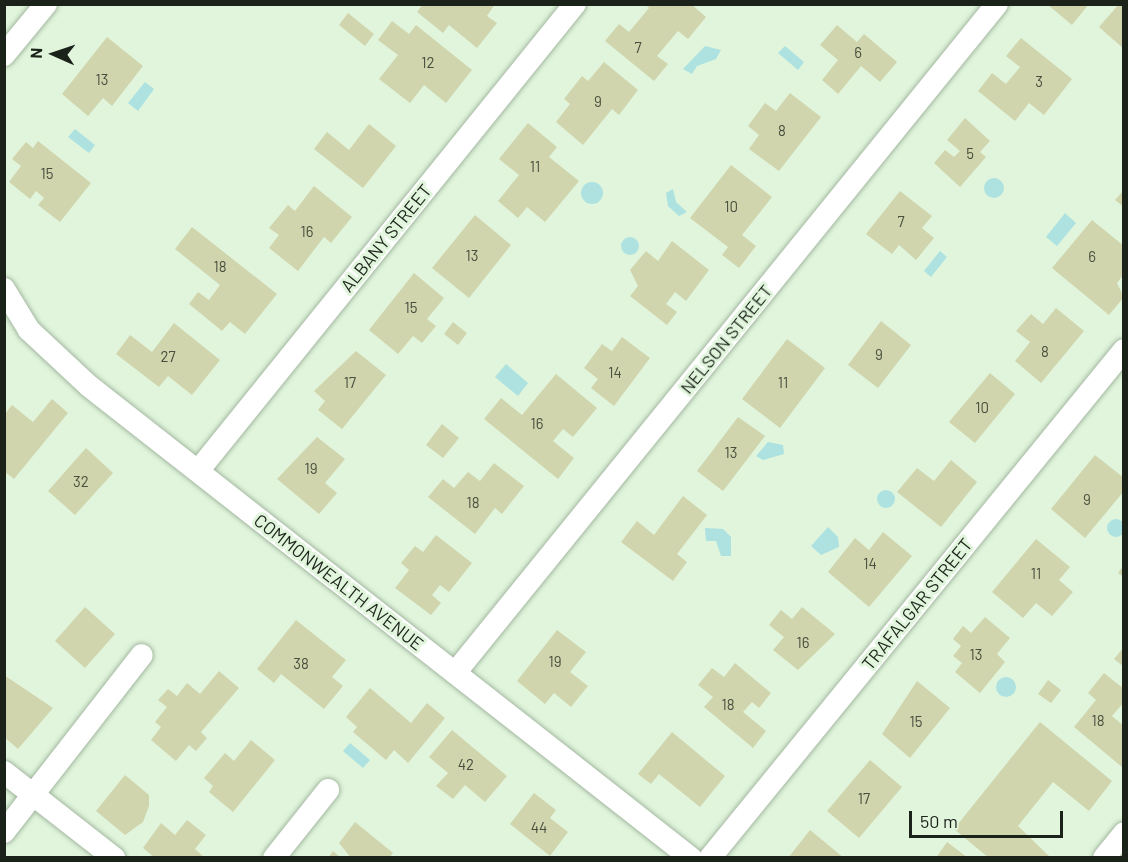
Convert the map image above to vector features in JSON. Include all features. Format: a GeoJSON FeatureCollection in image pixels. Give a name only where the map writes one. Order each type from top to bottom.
{"type":"FeatureCollection","features":[{"type":"Feature","properties":{"kind":"street"},"geometry":{"type":"LineString","coordinates":[[4,55],[46,4]]}},
{"type":"Feature","properties":{"kind":"street","name":"ALBANY STREET"},"geometry":{"type":"LineString","coordinates":[[198,471],[575,4]]}},
{"type":"Feature","properties":{"kind":"street","name":"NELSON STREET"},"geometry":{"type":"LineString","coordinates":[[455,673],[997,4]]}},
{"type":"Feature","properties":{"kind":"street","name":"COMMONWEALTH AVENUE"},"geometry":{"type":"LineString","coordinates":[[4,289],[29,330],[58,359],[691,858]]}},
{"type":"Feature","properties":{"kind":"street","name":"TRAFALGAR STREET"},"geometry":{"type":"LineString","coordinates":[[710,858],[1124,350]]}},
{"type":"Feature","properties":{"kind":"street"},"geometry":{"type":"LineString","coordinates":[[4,832],[142,655]]}},
{"type":"Feature","properties":{"kind":"street"},"geometry":{"type":"LineString","coordinates":[[4,772],[114,858]]}},
{"type":"Feature","properties":{"kind":"street"},"geometry":{"type":"LineString","coordinates":[[274,858],[328,790]]}},
{"type":"Feature","properties":{"kind":"street"},"geometry":{"type":"LineString","coordinates":[[1104,858],[1124,833]]}},
{"type":"Feature","properties":{"kind":"water"},"geometry":{"type":"Polygon","coordinates":[[[705,46],[721,50],[716,59],[697,66],[692,74],[683,69],[705,46]]]}},
{"type":"Feature","properties":{"kind":"water"},"geometry":{"type":"Polygon","coordinates":[[[785,46],[804,62],[798,70],[778,53],[785,46]]]}},
{"type":"Feature","properties":{"kind":"water"},"geometry":{"type":"Polygon","coordinates":[[[145,82],[154,89],[138,111],[128,103],[145,82]]]}},
{"type":"Feature","properties":{"kind":"water"},"geometry":{"type":"Polygon","coordinates":[[[75,129],[95,145],[89,153],[68,137],[75,129]]]}},
{"type":"Feature","properties":{"kind":"water"},"geometry":{"type":"Polygon","coordinates":[[[990,178],[998,178],[1004,184],[1004,192],[998,198],[990,198],[984,192],[984,184],[990,178]]]}},
{"type":"Feature","properties":{"kind":"water"},"geometry":{"type":"Polygon","coordinates":[[[592,182],[600,185],[603,193],[600,201],[592,204],[584,201],[581,193],[584,185],[592,182]]]}},
{"type":"Feature","properties":{"kind":"water"},"geometry":{"type":"Polygon","coordinates":[[[673,189],[676,202],[687,212],[679,216],[668,206],[666,193],[673,189]]]}},
{"type":"Feature","properties":{"kind":"water"},"geometry":{"type":"Polygon","coordinates":[[[1065,213],[1076,223],[1057,246],[1046,237],[1065,213]]]}},
{"type":"Feature","properties":{"kind":"water"},"geometry":{"type":"Polygon","coordinates":[[[630,237],[636,240],[639,246],[636,252],[630,255],[624,252],[621,246],[624,240],[630,237]]]}},
{"type":"Feature","properties":{"kind":"water"},"geometry":{"type":"Polygon","coordinates":[[[940,251],[947,257],[931,277],[924,271],[940,251]]]}},
{"type":"Feature","properties":{"kind":"water"},"geometry":{"type":"Polygon","coordinates":[[[506,364],[528,383],[518,396],[495,377],[506,364]]]}},
{"type":"Feature","properties":{"kind":"water"},"geometry":{"type":"Polygon","coordinates":[[[768,442],[783,445],[784,454],[763,460],[756,456],[768,442]]]}},
{"type":"Feature","properties":{"kind":"water"},"geometry":{"type":"Polygon","coordinates":[[[886,490],[892,493],[895,499],[892,505],[886,508],[880,505],[877,499],[880,493],[886,490]]]}},
{"type":"Feature","properties":{"kind":"water"},"geometry":{"type":"Polygon","coordinates":[[[1116,519],[1122,522],[1125,528],[1122,534],[1116,537],[1110,534],[1107,528],[1110,522],[1116,519]]]}},
{"type":"Feature","properties":{"kind":"water"},"geometry":{"type":"Polygon","coordinates":[[[828,527],[838,537],[839,547],[821,555],[811,546],[828,527]]]}},
{"type":"Feature","properties":{"kind":"water"},"geometry":{"type":"Polygon","coordinates":[[[705,528],[723,529],[731,537],[731,556],[721,556],[716,541],[706,541],[705,528]]]}},
{"type":"Feature","properties":{"kind":"water"},"geometry":{"type":"Polygon","coordinates":[[[1006,677],[1013,680],[1016,687],[1013,694],[1006,697],[999,694],[996,687],[999,680],[1006,677]]]}},
{"type":"Feature","properties":{"kind":"water"},"geometry":{"type":"Polygon","coordinates":[[[350,743],[370,760],[363,768],[343,751],[350,743]]]}},
{"type":"Feature","properties":{"kind":"building"},"geometry":{"type":"Polygon","coordinates":[[[423,4],[495,4],[487,16],[497,23],[477,48],[449,25],[443,33],[417,12],[423,4]]]}},
{"type":"Feature","properties":{"kind":"building"},"geometry":{"type":"Polygon","coordinates":[[[645,4],[691,4],[706,17],[688,39],[678,31],[657,56],[668,64],[654,81],[605,41],[619,24],[629,32],[649,8],[645,4]]]}},
{"type":"Feature","properties":{"kind":"building"},"geometry":{"type":"Polygon","coordinates":[[[1047,4],[1089,4],[1072,25],[1047,4]]]}},
{"type":"Feature","properties":{"kind":"building"},"geometry":{"type":"Polygon","coordinates":[[[1119,4],[1124,7],[1124,49],[1099,27],[1119,4]]]}},
{"type":"Feature","properties":{"kind":"building"},"geometry":{"type":"Polygon","coordinates":[[[348,13],[374,34],[365,46],[339,25],[348,13]]]}},
{"type":"Feature","properties":{"kind":"building"},"geometry":{"type":"Polygon","coordinates":[[[392,21],[409,34],[416,25],[472,70],[446,103],[424,85],[410,103],[379,79],[398,55],[378,40],[392,21]]]}},
{"type":"Feature","properties":{"kind":"building"},"geometry":{"type":"Polygon","coordinates":[[[837,25],[857,42],[864,34],[897,62],[880,82],[861,66],[838,94],[822,80],[838,60],[820,45],[837,25]]]}},
{"type":"Feature","properties":{"kind":"building"},"geometry":{"type":"Polygon","coordinates":[[[107,37],[143,66],[112,106],[103,98],[88,116],[62,94],[107,37]]]}},
{"type":"Feature","properties":{"kind":"building"},"geometry":{"type":"Polygon","coordinates":[[[1021,38],[1072,79],[1044,115],[1029,103],[1015,121],[978,91],[992,73],[1006,84],[1020,67],[1006,56],[1021,38]]]}},
{"type":"Feature","properties":{"kind":"building"},"geometry":{"type":"Polygon","coordinates":[[[604,62],[638,90],[619,115],[612,109],[583,145],[556,122],[570,104],[564,99],[582,76],[588,81],[604,62]]]}},
{"type":"Feature","properties":{"kind":"building"},"geometry":{"type":"Polygon","coordinates":[[[790,93],[821,117],[779,171],[749,149],[759,135],[748,126],[765,103],[776,111],[790,93]]]}},
{"type":"Feature","properties":{"kind":"building"},"geometry":{"type":"Polygon","coordinates":[[[965,118],[990,141],[980,152],[986,157],[960,187],[934,163],[945,150],[954,157],[960,151],[947,140],[965,118]]]}},
{"type":"Feature","properties":{"kind":"building"},"geometry":{"type":"Polygon","coordinates":[[[528,123],[557,147],[549,157],[579,181],[545,222],[527,207],[518,218],[498,201],[519,175],[499,159],[528,123]]]}},
{"type":"Feature","properties":{"kind":"building"},"geometry":{"type":"Polygon","coordinates":[[[369,124],[396,146],[363,188],[314,149],[327,132],[349,150],[369,124]]]}},
{"type":"Feature","properties":{"kind":"building"},"geometry":{"type":"Polygon","coordinates":[[[38,141],[91,183],[60,222],[38,205],[44,198],[36,191],[30,199],[9,182],[21,166],[12,159],[26,142],[33,148],[38,141]]]}},
{"type":"Feature","properties":{"kind":"building"},"geometry":{"type":"Polygon","coordinates":[[[731,165],[772,197],[742,235],[756,246],[739,268],[722,255],[728,247],[690,218],[731,165]]]}},
{"type":"Feature","properties":{"kind":"building"},"geometry":{"type":"Polygon","coordinates":[[[314,186],[352,217],[331,243],[324,237],[298,271],[269,248],[279,235],[269,228],[288,205],[295,211],[314,186]]]}},
{"type":"Feature","properties":{"kind":"building"},"geometry":{"type":"Polygon","coordinates":[[[1124,190],[1124,207],[1115,200],[1124,190]]]}},
{"type":"Feature","properties":{"kind":"building"},"geometry":{"type":"Polygon","coordinates":[[[900,191],[932,216],[922,228],[934,238],[916,260],[899,245],[892,254],[866,234],[900,191]]]}},
{"type":"Feature","properties":{"kind":"building"},"geometry":{"type":"Polygon","coordinates":[[[475,215],[511,245],[469,298],[432,268],[475,215]]]}},
{"type":"Feature","properties":{"kind":"building"},"geometry":{"type":"Polygon","coordinates":[[[1092,220],[1124,246],[1124,274],[1117,283],[1124,297],[1109,315],[1052,268],[1092,220]]]}},
{"type":"Feature","properties":{"kind":"building"},"geometry":{"type":"Polygon","coordinates":[[[192,227],[277,294],[245,334],[230,322],[222,331],[189,304],[198,292],[209,300],[220,285],[175,249],[192,227]]]}},
{"type":"Feature","properties":{"kind":"building"},"geometry":{"type":"Polygon","coordinates":[[[672,241],[709,270],[686,301],[675,292],[666,304],[677,312],[667,325],[630,296],[638,286],[630,270],[646,251],[658,261],[672,241]]]}},
{"type":"Feature","properties":{"kind":"building"},"geometry":{"type":"Polygon","coordinates":[[[414,273],[444,298],[427,319],[436,326],[422,343],[413,336],[398,354],[369,330],[414,273]]]}},
{"type":"Feature","properties":{"kind":"building"},"geometry":{"type":"Polygon","coordinates":[[[1056,308],[1084,331],[1041,383],[1015,361],[1030,342],[1016,331],[1031,314],[1043,324],[1056,308]]]}},
{"type":"Feature","properties":{"kind":"building"},"geometry":{"type":"Polygon","coordinates":[[[881,321],[911,345],[878,388],[848,365],[881,321]]]}},
{"type":"Feature","properties":{"kind":"building"},"geometry":{"type":"Polygon","coordinates":[[[453,322],[467,333],[458,345],[444,334],[453,322]]]}},
{"type":"Feature","properties":{"kind":"building"},"geometry":{"type":"Polygon","coordinates":[[[174,323],[220,360],[192,395],[168,376],[159,387],[116,354],[130,335],[152,352],[174,323]]]}},
{"type":"Feature","properties":{"kind":"building"},"geometry":{"type":"Polygon","coordinates":[[[622,337],[650,358],[614,406],[591,388],[598,379],[584,368],[602,344],[612,351],[622,337]]]}},
{"type":"Feature","properties":{"kind":"building"},"geometry":{"type":"Polygon","coordinates":[[[787,339],[825,368],[780,428],[742,399],[787,339]]]}},
{"type":"Feature","properties":{"kind":"building"},"geometry":{"type":"Polygon","coordinates":[[[356,351],[386,375],[342,429],[318,410],[325,401],[314,391],[356,351]]]}},
{"type":"Feature","properties":{"kind":"building"},"geometry":{"type":"Polygon","coordinates":[[[990,373],[1015,394],[975,443],[949,422],[990,373]]]}},
{"type":"Feature","properties":{"kind":"building"},"geometry":{"type":"Polygon","coordinates":[[[556,374],[597,408],[573,437],[563,429],[553,441],[574,458],[558,479],[484,419],[501,398],[522,415],[556,374]]]}},
{"type":"Feature","properties":{"kind":"building"},"geometry":{"type":"Polygon","coordinates":[[[52,399],[68,413],[14,479],[4,471],[4,415],[12,405],[33,422],[52,399]]]}},
{"type":"Feature","properties":{"kind":"building"},"geometry":{"type":"Polygon","coordinates":[[[738,417],[765,436],[723,491],[697,471],[738,417]]]}},
{"type":"Feature","properties":{"kind":"building"},"geometry":{"type":"Polygon","coordinates":[[[442,424],[459,438],[443,458],[426,445],[442,424]]]}},
{"type":"Feature","properties":{"kind":"building"},"geometry":{"type":"Polygon","coordinates":[[[317,437],[345,459],[325,483],[337,493],[319,514],[277,479],[317,437]]]}},
{"type":"Feature","properties":{"kind":"building"},"geometry":{"type":"Polygon","coordinates":[[[86,448],[113,473],[75,515],[48,491],[86,448]]]}},
{"type":"Feature","properties":{"kind":"building"},"geometry":{"type":"Polygon","coordinates":[[[1095,455],[1124,478],[1124,491],[1085,538],[1051,509],[1095,455]]]}},
{"type":"Feature","properties":{"kind":"building"},"geometry":{"type":"Polygon","coordinates":[[[951,460],[977,482],[941,527],[897,492],[917,468],[934,481],[951,460]]]}},
{"type":"Feature","properties":{"kind":"building"},"geometry":{"type":"Polygon","coordinates":[[[494,463],[524,486],[502,514],[495,508],[475,534],[428,497],[443,479],[454,488],[468,472],[480,481],[494,463]]]}},
{"type":"Feature","properties":{"kind":"building"},"geometry":{"type":"Polygon","coordinates":[[[683,496],[707,515],[677,554],[687,562],[673,581],[621,542],[637,521],[654,535],[683,496]]]}},
{"type":"Feature","properties":{"kind":"building"},"geometry":{"type":"Polygon","coordinates":[[[883,532],[912,556],[869,607],[828,572],[855,538],[869,550],[883,532]]]}},
{"type":"Feature","properties":{"kind":"building"},"geometry":{"type":"Polygon","coordinates":[[[436,535],[472,563],[449,592],[440,585],[432,595],[441,603],[431,615],[395,588],[409,570],[401,563],[415,546],[423,552],[436,535]]]}},
{"type":"Feature","properties":{"kind":"building"},"geometry":{"type":"Polygon","coordinates":[[[1036,539],[1070,567],[1059,580],[1073,592],[1052,616],[1036,603],[1023,618],[992,592],[1036,539]]]}},
{"type":"Feature","properties":{"kind":"building"},"geometry":{"type":"Polygon","coordinates":[[[1124,565],[1124,577],[1118,573],[1124,565]]]}},
{"type":"Feature","properties":{"kind":"building"},"geometry":{"type":"Polygon","coordinates":[[[85,607],[115,634],[85,668],[55,641],[85,607]]]}},
{"type":"Feature","properties":{"kind":"building"},"geometry":{"type":"Polygon","coordinates":[[[802,607],[835,634],[798,670],[773,650],[784,637],[769,625],[781,610],[792,619],[802,607]]]}},
{"type":"Feature","properties":{"kind":"building"},"geometry":{"type":"Polygon","coordinates":[[[985,617],[1010,638],[997,654],[1005,662],[980,693],[955,672],[962,663],[953,656],[961,646],[953,639],[963,626],[971,633],[985,617]]]}},
{"type":"Feature","properties":{"kind":"building"},"geometry":{"type":"Polygon","coordinates":[[[296,620],[346,660],[332,677],[343,686],[324,709],[281,674],[274,683],[257,669],[296,620]]]}},
{"type":"Feature","properties":{"kind":"building"},"geometry":{"type":"Polygon","coordinates":[[[557,630],[586,652],[570,672],[588,686],[571,707],[554,693],[545,704],[517,681],[557,630]]]}},
{"type":"Feature","properties":{"kind":"building"},"geometry":{"type":"Polygon","coordinates":[[[1124,647],[1124,667],[1114,659],[1124,647]]]}},
{"type":"Feature","properties":{"kind":"building"},"geometry":{"type":"Polygon","coordinates":[[[735,663],[771,693],[759,708],[752,702],[743,712],[766,731],[753,748],[704,707],[713,697],[698,685],[712,668],[724,677],[735,663]]]}},
{"type":"Feature","properties":{"kind":"building"},"geometry":{"type":"Polygon","coordinates":[[[219,671],[239,688],[201,732],[207,738],[196,751],[189,745],[176,761],[151,740],[161,727],[155,722],[167,707],[158,700],[168,689],[177,696],[187,683],[200,694],[219,671]]]}},
{"type":"Feature","properties":{"kind":"building"},"geometry":{"type":"Polygon","coordinates":[[[1104,673],[1124,689],[1124,702],[1112,716],[1124,726],[1122,767],[1074,727],[1096,700],[1088,693],[1104,673]]]}},
{"type":"Feature","properties":{"kind":"building"},"geometry":{"type":"Polygon","coordinates":[[[4,675],[53,708],[18,749],[4,737],[4,675]]]}},
{"type":"Feature","properties":{"kind":"building"},"geometry":{"type":"Polygon","coordinates":[[[1048,680],[1061,690],[1051,703],[1038,694],[1048,680]]]}},
{"type":"Feature","properties":{"kind":"building"},"geometry":{"type":"Polygon","coordinates":[[[917,681],[950,708],[910,758],[882,734],[917,681]]]}},
{"type":"Feature","properties":{"kind":"building"},"geometry":{"type":"Polygon","coordinates":[[[370,688],[411,723],[427,703],[445,718],[408,763],[394,750],[386,760],[353,732],[357,727],[346,717],[370,688]]]}},
{"type":"Feature","properties":{"kind":"building"},"geometry":{"type":"Polygon","coordinates":[[[1040,722],[1112,781],[1089,811],[1053,782],[1018,826],[1051,858],[989,858],[954,829],[1040,722]]]}},
{"type":"Feature","properties":{"kind":"building"},"geometry":{"type":"Polygon","coordinates":[[[452,730],[507,776],[485,802],[465,785],[453,799],[436,786],[448,773],[429,757],[452,730]]]}},
{"type":"Feature","properties":{"kind":"building"},"geometry":{"type":"Polygon","coordinates":[[[672,732],[725,776],[700,807],[659,774],[651,784],[638,774],[672,732]]]}},
{"type":"Feature","properties":{"kind":"building"},"geometry":{"type":"Polygon","coordinates":[[[251,740],[275,760],[233,812],[209,792],[213,786],[204,778],[225,753],[234,761],[251,740]]]}},
{"type":"Feature","properties":{"kind":"building"},"geometry":{"type":"Polygon","coordinates":[[[870,760],[902,787],[859,838],[827,811],[870,760]]]}},
{"type":"Feature","properties":{"kind":"building"},"geometry":{"type":"Polygon","coordinates":[[[125,775],[149,795],[149,806],[143,822],[125,835],[96,811],[125,775]]]}},
{"type":"Feature","properties":{"kind":"building"},"geometry":{"type":"Polygon","coordinates":[[[534,793],[556,810],[550,818],[568,832],[550,856],[510,824],[534,793]]]}},
{"type":"Feature","properties":{"kind":"building"},"geometry":{"type":"Polygon","coordinates":[[[187,820],[206,835],[195,849],[205,858],[155,858],[143,848],[161,823],[175,835],[187,820]]]}},
{"type":"Feature","properties":{"kind":"building"},"geometry":{"type":"Polygon","coordinates":[[[355,822],[393,853],[389,858],[351,858],[339,843],[355,822]]]}},
{"type":"Feature","properties":{"kind":"building"},"geometry":{"type":"Polygon","coordinates":[[[810,830],[844,858],[788,858],[810,830]]]}},
{"type":"Feature","properties":{"kind":"building"},"geometry":{"type":"Polygon","coordinates":[[[947,842],[968,858],[936,858],[947,842]]]}},
{"type":"Feature","properties":{"kind":"building"},"geometry":{"type":"Polygon","coordinates":[[[333,851],[341,858],[328,858],[333,851]]]}}]}
